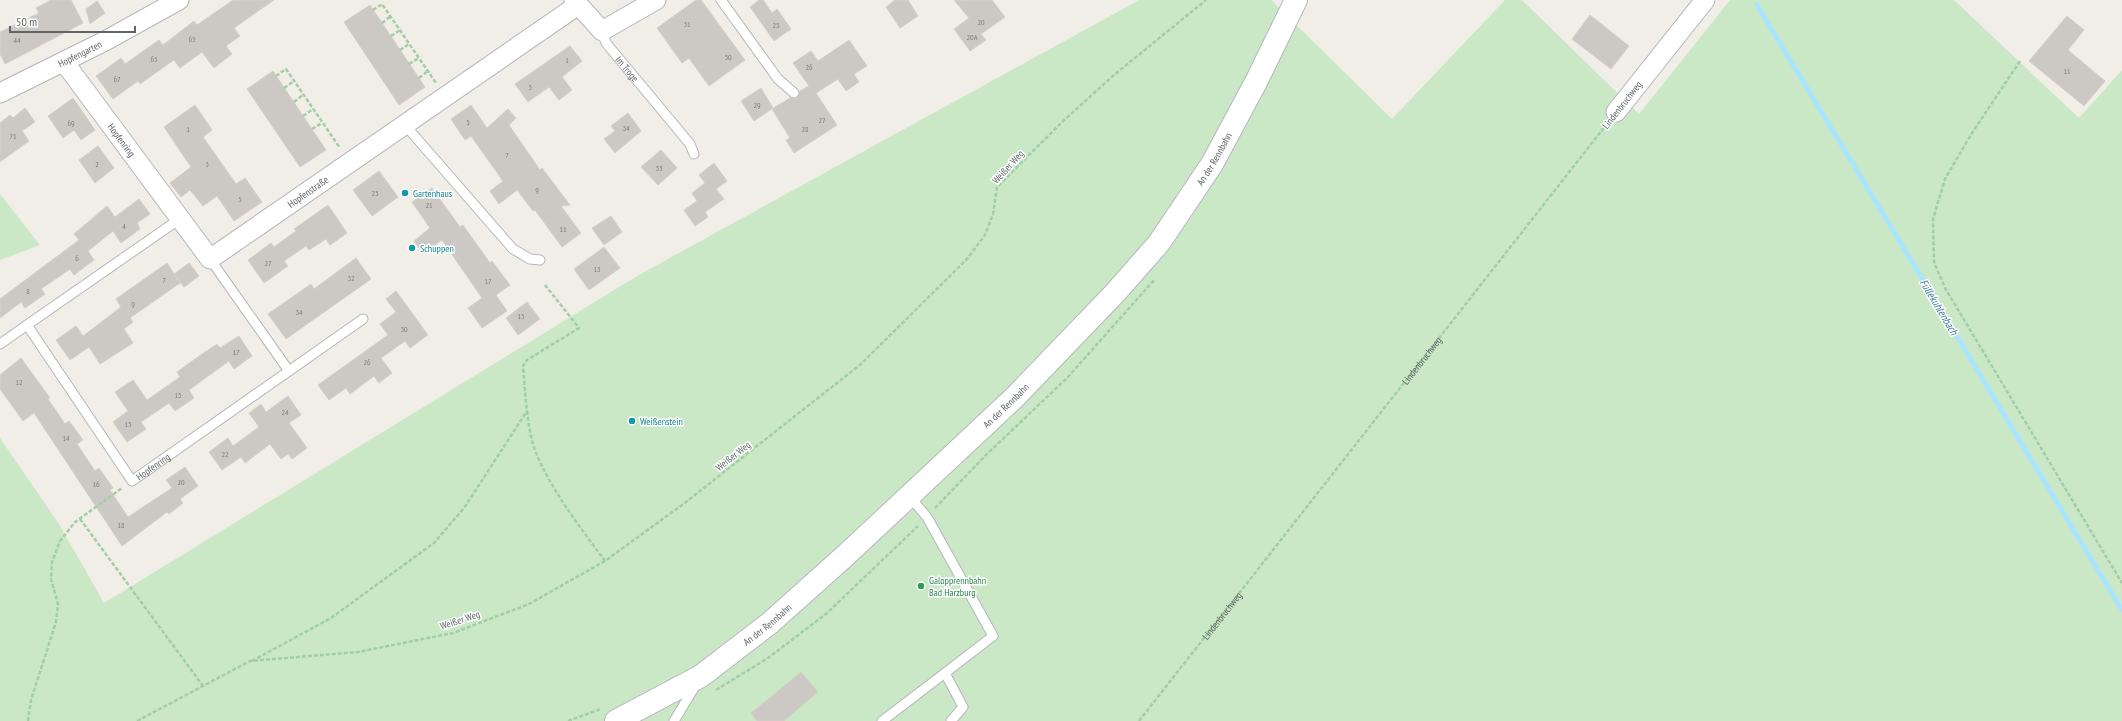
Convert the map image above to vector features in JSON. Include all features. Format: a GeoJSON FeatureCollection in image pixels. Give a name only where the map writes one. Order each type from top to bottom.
{"type":"FeatureCollection","features":[{"type":"Feature","properties":{"kind":"main road","name":"An der Rennbahn"},"geometry":{"type":"LineString","coordinates":[[612,714],[701,676],[770,624],[1014,397],[1115,293],[1159,243],[1212,164],[1256,82],[1296,0]]}},
{"type":"Feature","properties":{"kind":"street","name":"Hopfengarten"},"geometry":{"type":"LineString","coordinates":[[0,93],[64,62],[179,0]]}},
{"type":"Feature","properties":{"kind":"street"},"geometry":{"type":"LineString","coordinates":[[602,31],[656,0]]}},
{"type":"Feature","properties":{"kind":"street","name":"Lindenbruchweg"},"geometry":{"type":"LineString","coordinates":[[1616,112],[1705,0]]}},
{"type":"Feature","properties":{"kind":"street","name":"Hopfenstraße"},"geometry":{"type":"LineString","coordinates":[[210,259],[350,164],[576,3],[602,31]]}},
{"type":"Feature","properties":{"kind":"street","name":"Hopfenring"},"geometry":{"type":"LineString","coordinates":[[64,62],[210,259]]}},
{"type":"Feature","properties":{"kind":"lane"},"geometry":{"type":"LineString","coordinates":[[721,0],[778,79],[794,93]]}},
{"type":"Feature","properties":{"kind":"lane","name":"Im Troge"},"geometry":{"type":"LineString","coordinates":[[602,31],[606,43],[690,144],[694,154]]}},
{"type":"Feature","properties":{"kind":"lane"},"geometry":{"type":"LineString","coordinates":[[405,125],[513,249],[530,259],[540,260]]}},
{"type":"Feature","properties":{"kind":"lane"},"geometry":{"type":"LineString","coordinates":[[0,344],[181,218]]}},
{"type":"Feature","properties":{"kind":"lane","name":"Hopfenring"},"geometry":{"type":"LineString","coordinates":[[210,259],[290,371]]}},
{"type":"Feature","properties":{"kind":"lane","name":"Hopfenring"},"geometry":{"type":"LineString","coordinates":[[27,324],[132,481],[363,319]]}},
{"type":"Feature","properties":{"kind":"lane"},"geometry":{"type":"LineString","coordinates":[[882,721],[993,636],[927,516],[909,496]]}},
{"type":"Feature","properties":{"kind":"lane"},"geometry":{"type":"LineString","coordinates":[[945,673],[963,707],[951,721]]}},
{"type":"Feature","properties":{"kind":"lane"},"geometry":{"type":"LineString","coordinates":[[674,721],[701,676]]}},
{"type":"Feature","properties":{"kind":"path","name":"Weißer Weg"},"geometry":{"type":"LineString","coordinates":[[137,721],[250,661],[358,652],[453,633],[529,604],[605,561],[686,502],[861,364],[967,259],[985,235],[993,214],[997,188],[1062,122],[1108,80],[1206,0]]}},
{"type":"Feature","properties":{"kind":"path"},"geometry":{"type":"LineString","coordinates":[[373,10],[382,4],[445,97]]}},
{"type":"Feature","properties":{"kind":"path"},"geometry":{"type":"LineString","coordinates":[[382,23],[391,16]]}},
{"type":"Feature","properties":{"kind":"path"},"geometry":{"type":"LineString","coordinates":[[391,36],[400,30]]}},
{"type":"Feature","properties":{"kind":"path"},"geometry":{"type":"LineString","coordinates":[[400,50],[409,44]]}},
{"type":"Feature","properties":{"kind":"path"},"geometry":{"type":"LineString","coordinates":[[409,64],[419,58]]}},
{"type":"Feature","properties":{"kind":"path"},"geometry":{"type":"LineString","coordinates":[[2020,62],[1972,133],[1946,179],[1933,219],[1934,262],[1945,288],[2122,583]]}},
{"type":"Feature","properties":{"kind":"path"},"geometry":{"type":"LineString","coordinates":[[276,76],[286,69],[350,164]]}},
{"type":"Feature","properties":{"kind":"path"},"geometry":{"type":"LineString","coordinates":[[419,78],[428,71]]}},
{"type":"Feature","properties":{"kind":"path"},"geometry":{"type":"LineString","coordinates":[[284,88],[294,82]]}},
{"type":"Feature","properties":{"kind":"path"},"geometry":{"type":"LineString","coordinates":[[294,102],[303,95]]}},
{"type":"Feature","properties":{"kind":"path"},"geometry":{"type":"LineString","coordinates":[[302,116],[313,109]]}},
{"type":"Feature","properties":{"kind":"path","name":"Lindenbruchweg"},"geometry":{"type":"LineString","coordinates":[[1139,721],[1616,112]]}},
{"type":"Feature","properties":{"kind":"path"},"geometry":{"type":"LineString","coordinates":[[312,129],[322,123]]}},
{"type":"Feature","properties":{"kind":"path"},"geometry":{"type":"LineString","coordinates":[[545,285],[579,328],[527,360],[523,366],[527,411],[535,452],[564,505],[605,561]]}},
{"type":"Feature","properties":{"kind":"path"},"geometry":{"type":"LineString","coordinates":[[250,661],[331,618],[434,544],[464,508],[527,411]]}},
{"type":"Feature","properties":{"kind":"path"},"geometry":{"type":"LineString","coordinates":[[28,721],[31,700],[56,622],[58,604],[51,578],[52,562],[60,541],[80,518],[132,481]]}},
{"type":"Feature","properties":{"kind":"path"},"geometry":{"type":"LineString","coordinates":[[80,518],[203,686]]}},
{"type":"Feature","properties":{"kind":"path"},"geometry":{"type":"LineString","coordinates":[[568,721],[612,714]]}},
{"type":"Feature","properties":{"kind":"green space"},"geometry":{"type":"Polygon","coordinates":[[[1139,0],[1271,0],[1392,119],[1505,0],[1522,0],[1639,114],[1730,0],[1954,0],[2079,118],[2122,70],[2122,721],[0,721],[0,438],[59,524],[104,603],[637,276],[1139,0]]]}},
{"type":"Feature","properties":{"kind":"green space"},"geometry":{"type":"Polygon","coordinates":[[[0,194],[40,245],[0,260],[0,194]]]}},
{"type":"Feature","properties":{"kind":"building"},"geometry":{"type":"Polygon","coordinates":[[[51,0],[71,0],[83,23],[5,64],[0,54],[0,32],[39,13],[36,8],[51,0]]]}},
{"type":"Feature","properties":{"kind":"building"},"geometry":{"type":"Polygon","coordinates":[[[233,0],[274,0],[234,28],[240,36],[226,46],[232,54],[214,68],[202,52],[180,68],[174,60],[140,84],[138,81],[113,99],[96,76],[121,58],[125,64],[159,40],[163,45],[194,21],[197,25],[233,0]]]}},
{"type":"Feature","properties":{"kind":"building"},"geometry":{"type":"Polygon","coordinates":[[[696,0],[701,0],[745,60],[709,86],[689,58],[682,63],[657,28],[696,0]]]}},
{"type":"Feature","properties":{"kind":"building"},"geometry":{"type":"Polygon","coordinates":[[[759,0],[763,0],[772,13],[777,9],[791,29],[774,41],[750,7],[759,0]]]}},
{"type":"Feature","properties":{"kind":"building"},"geometry":{"type":"Polygon","coordinates":[[[895,0],[908,0],[918,16],[900,28],[886,7],[895,0]]]}},
{"type":"Feature","properties":{"kind":"building"},"geometry":{"type":"Polygon","coordinates":[[[954,0],[992,0],[1005,17],[981,34],[986,40],[970,51],[954,29],[969,18],[954,0]]]}},
{"type":"Feature","properties":{"kind":"building"},"geometry":{"type":"Polygon","coordinates":[[[97,1],[105,13],[90,24],[86,9],[97,1]]]}},
{"type":"Feature","properties":{"kind":"building"},"geometry":{"type":"Polygon","coordinates":[[[370,5],[425,87],[399,105],[344,22],[370,5]]]}},
{"type":"Feature","properties":{"kind":"building"},"geometry":{"type":"Polygon","coordinates":[[[1590,15],[1629,46],[1611,69],[1572,39],[1590,15]]]}},
{"type":"Feature","properties":{"kind":"building"},"geometry":{"type":"Polygon","coordinates":[[[2067,16],[2084,30],[2068,50],[2105,81],[2084,106],[2029,61],[2067,16]]]}},
{"type":"Feature","properties":{"kind":"building"},"geometry":{"type":"Polygon","coordinates":[[[849,40],[867,66],[854,74],[859,82],[846,91],[838,79],[816,93],[837,125],[794,153],[786,140],[790,138],[772,109],[790,98],[796,99],[800,91],[809,86],[793,63],[811,51],[818,61],[849,40]]]}},
{"type":"Feature","properties":{"kind":"building"},"geometry":{"type":"Polygon","coordinates":[[[570,46],[582,61],[562,77],[572,90],[559,100],[549,87],[528,102],[515,84],[570,46]]]}},
{"type":"Feature","properties":{"kind":"building"},"geometry":{"type":"Polygon","coordinates":[[[273,71],[326,150],[300,167],[247,89],[273,71]]]}},
{"type":"Feature","properties":{"kind":"building"},"geometry":{"type":"Polygon","coordinates":[[[761,88],[773,108],[754,121],[741,101],[761,88]]]}},
{"type":"Feature","properties":{"kind":"building"},"geometry":{"type":"Polygon","coordinates":[[[73,98],[95,130],[81,140],[74,130],[63,138],[48,116],[73,98]]]}},
{"type":"Feature","properties":{"kind":"building"},"geometry":{"type":"Polygon","coordinates":[[[195,105],[212,130],[203,137],[236,184],[245,178],[262,202],[234,221],[217,196],[203,206],[190,190],[181,197],[170,183],[191,167],[164,127],[195,105]]]}},
{"type":"Feature","properties":{"kind":"building"},"geometry":{"type":"Polygon","coordinates":[[[471,105],[487,128],[508,109],[516,118],[509,125],[540,170],[542,168],[570,205],[561,206],[581,233],[562,247],[535,210],[533,211],[517,190],[499,204],[490,191],[503,181],[471,136],[465,140],[451,119],[471,105]]]}},
{"type":"Feature","properties":{"kind":"building"},"geometry":{"type":"Polygon","coordinates":[[[25,108],[35,122],[22,131],[29,141],[0,162],[0,123],[10,115],[13,118],[25,108]]]}},
{"type":"Feature","properties":{"kind":"building"},"geometry":{"type":"Polygon","coordinates":[[[628,113],[641,131],[615,153],[604,139],[615,131],[611,126],[628,113]]]}},
{"type":"Feature","properties":{"kind":"building"},"geometry":{"type":"Polygon","coordinates":[[[98,146],[114,168],[95,183],[79,160],[98,146]]]}},
{"type":"Feature","properties":{"kind":"building"},"geometry":{"type":"Polygon","coordinates":[[[661,150],[677,168],[658,185],[641,167],[661,150]]]}},
{"type":"Feature","properties":{"kind":"building"},"geometry":{"type":"Polygon","coordinates":[[[714,163],[727,181],[716,189],[724,199],[705,212],[708,217],[695,226],[684,210],[697,201],[692,193],[705,183],[699,175],[714,163]]]}},
{"type":"Feature","properties":{"kind":"building"},"geometry":{"type":"Polygon","coordinates":[[[379,171],[398,197],[372,216],[353,190],[379,171]]]}},
{"type":"Feature","properties":{"kind":"building"},"geometry":{"type":"Polygon","coordinates":[[[432,188],[460,227],[463,225],[490,263],[492,261],[510,285],[496,295],[507,311],[482,328],[468,308],[482,298],[442,240],[423,254],[414,241],[430,228],[412,202],[432,188]]]}},
{"type":"Feature","properties":{"kind":"building"},"geometry":{"type":"Polygon","coordinates":[[[139,199],[150,214],[137,223],[140,229],[121,243],[113,231],[88,251],[94,260],[74,275],[70,269],[41,289],[45,294],[25,308],[21,302],[0,318],[0,299],[79,240],[74,234],[107,206],[115,217],[139,199]]]}},
{"type":"Feature","properties":{"kind":"building"},"geometry":{"type":"Polygon","coordinates":[[[328,205],[347,233],[330,245],[326,239],[309,250],[306,246],[284,261],[288,266],[264,283],[248,260],[271,243],[274,247],[296,231],[294,229],[328,205]]]}},
{"type":"Feature","properties":{"kind":"building"},"geometry":{"type":"Polygon","coordinates":[[[611,216],[622,232],[604,245],[592,228],[611,216]]]}},
{"type":"Feature","properties":{"kind":"building"},"geometry":{"type":"Polygon","coordinates":[[[604,247],[620,268],[589,290],[574,269],[604,247]]]}},
{"type":"Feature","properties":{"kind":"building"},"geometry":{"type":"Polygon","coordinates":[[[356,258],[371,279],[286,339],[268,314],[311,284],[314,289],[356,258]]]}},
{"type":"Feature","properties":{"kind":"building"},"geometry":{"type":"Polygon","coordinates":[[[167,263],[180,283],[130,318],[133,322],[124,329],[133,343],[100,364],[89,347],[70,360],[56,340],[76,326],[83,336],[121,307],[116,299],[167,263]]]}},
{"type":"Feature","properties":{"kind":"building"},"geometry":{"type":"Polygon","coordinates":[[[189,263],[199,276],[184,287],[174,274],[189,263]]]}},
{"type":"Feature","properties":{"kind":"building"},"geometry":{"type":"Polygon","coordinates":[[[396,291],[428,335],[410,348],[405,341],[381,358],[392,373],[379,383],[374,376],[350,394],[346,388],[329,400],[318,385],[388,335],[380,324],[396,312],[386,299],[396,291]]]}},
{"type":"Feature","properties":{"kind":"building"},"geometry":{"type":"Polygon","coordinates":[[[527,302],[540,319],[518,335],[506,318],[527,302]]]}},
{"type":"Feature","properties":{"kind":"building"},"geometry":{"type":"Polygon","coordinates":[[[239,336],[252,356],[234,369],[229,361],[189,390],[194,398],[175,411],[169,403],[141,422],[146,429],[127,442],[113,422],[128,411],[115,392],[133,380],[147,400],[180,377],[177,372],[202,354],[217,344],[220,348],[239,336]]]}},
{"type":"Feature","properties":{"kind":"building"},"geometry":{"type":"Polygon","coordinates":[[[21,358],[50,398],[48,399],[65,424],[69,421],[83,440],[77,444],[95,471],[99,468],[113,488],[110,490],[128,517],[172,488],[166,480],[185,467],[198,486],[180,499],[183,503],[169,514],[167,512],[122,546],[34,413],[23,421],[0,389],[0,375],[21,358]]]}},
{"type":"Feature","properties":{"kind":"building"},"geometry":{"type":"Polygon","coordinates":[[[288,396],[301,415],[289,423],[307,448],[292,459],[288,454],[281,459],[270,444],[245,463],[241,457],[222,470],[209,452],[228,438],[233,446],[259,427],[249,413],[261,404],[266,412],[288,396]]]}},
{"type":"Feature","properties":{"kind":"building"},"geometry":{"type":"Polygon","coordinates":[[[801,672],[818,692],[784,721],[757,721],[751,713],[801,672]]]}},
{"type":"Feature","properties":{"kind":"waterway","name":"Füllekuhlenbach"},"geometry":{"type":"LineString","coordinates":[[1757,5],[2122,610]]}},
{"type":"Feature","properties":{"kind":"place","name":"Gartenhaus"},"geometry":{"type":"Point","coordinates":[405,193]}},
{"type":"Feature","properties":{"kind":"place","name":"Schuppen"},"geometry":{"type":"Point","coordinates":[412,248]}},
{"type":"Feature","properties":{"kind":"place","name":"Weißenstein"},"geometry":{"type":"Point","coordinates":[632,421]}},
{"type":"Feature","properties":{"kind":"place","name":"Galopprennbahn Bad Harzburg"},"geometry":{"type":"Point","coordinates":[921,586]}}]}
